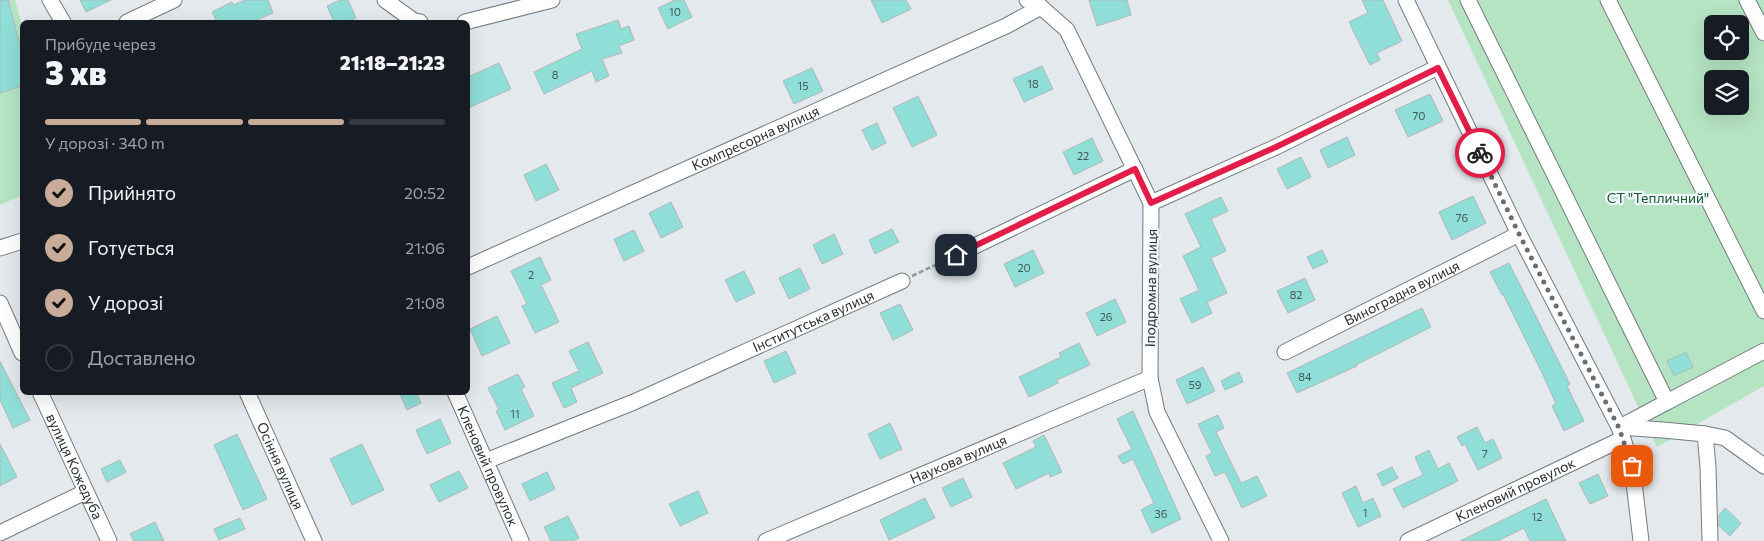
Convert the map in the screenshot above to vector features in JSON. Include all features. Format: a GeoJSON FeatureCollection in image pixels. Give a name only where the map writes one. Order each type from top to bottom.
{"type":"FeatureCollection","features":[{"type":"Feature","properties":{"kind":"street"},"geometry":{"type":"LineString","coordinates":[[50,0],[62,20]]}},
{"type":"Feature","properties":{"kind":"street"},"geometry":{"type":"LineString","coordinates":[[131,20],[174,0]]}},
{"type":"Feature","properties":{"kind":"street"},"geometry":{"type":"LineString","coordinates":[[385,0],[413,20]]}},
{"type":"Feature","properties":{"kind":"street"},"geometry":{"type":"LineString","coordinates":[[470,21],[552,0]]}},
{"type":"Feature","properties":{"kind":"street","name":"Іподромна вулиця"},"geometry":{"type":"LineString","coordinates":[[1027,0],[1041,7],[1067,30],[1151,203],[1150,378],[1157,412],[1221,541]]}},
{"type":"Feature","properties":{"kind":"street"},"geometry":{"type":"LineString","coordinates":[[1406,0],[1519,234],[1620,433],[1632,466],[1641,541]]}},
{"type":"Feature","properties":{"kind":"street"},"geometry":{"type":"LineString","coordinates":[[1468,0],[1667,402]]}},
{"type":"Feature","properties":{"kind":"street"},"geometry":{"type":"LineString","coordinates":[[1608,0],[1764,311]]}},
{"type":"Feature","properties":{"kind":"street"},"geometry":{"type":"LineString","coordinates":[[1747,0],[1764,33]]}},
{"type":"Feature","properties":{"kind":"street","name":"Компресорна вулиця"},"geometry":{"type":"LineString","coordinates":[[470,265],[1006,26],[1041,7]]}},
{"type":"Feature","properties":{"kind":"street"},"geometry":{"type":"LineString","coordinates":[[1151,203],[1276,147],[1438,68]]}},
{"type":"Feature","properties":{"kind":"street"},"geometry":{"type":"LineString","coordinates":[[956,255],[1135,169]]}},
{"type":"Feature","properties":{"kind":"street","name":"Виноградна вулиця"},"geometry":{"type":"LineString","coordinates":[[1286,352],[1519,234]]}},
{"type":"Feature","properties":{"kind":"street"},"geometry":{"type":"LineString","coordinates":[[0,248],[20,242]]}},
{"type":"Feature","properties":{"kind":"street","name":"Інститутська вулиця"},"geometry":{"type":"LineString","coordinates":[[486,461],[634,402],[902,281]]}},
{"type":"Feature","properties":{"kind":"street"},"geometry":{"type":"LineString","coordinates":[[0,303],[20,348]]}},
{"type":"Feature","properties":{"kind":"street","name":"Кленовий провулок"},"geometry":{"type":"LineString","coordinates":[[1408,541],[1620,433],[1667,402],[1764,350]]}},
{"type":"Feature","properties":{"kind":"street","name":"Наукова вулиця"},"geometry":{"type":"LineString","coordinates":[[766,541],[1150,378]]}},
{"type":"Feature","properties":{"kind":"street","name":"вулиця Кожедуба"},"geometry":{"type":"LineString","coordinates":[[41,395],[109,541]]}},
{"type":"Feature","properties":{"kind":"street","name":"Осіння вулиця"},"geometry":{"type":"LineString","coordinates":[[248,395],[314,541]]}},
{"type":"Feature","properties":{"kind":"street","name":"Кленовий провулок"},"geometry":{"type":"LineString","coordinates":[[456,395],[521,541]]}},
{"type":"Feature","properties":{"kind":"street"},"geometry":{"type":"LineString","coordinates":[[1620,433],[1705,434],[1725,438],[1764,466]]}},
{"type":"Feature","properties":{"kind":"street"},"geometry":{"type":"LineString","coordinates":[[1705,434],[1710,541]]}},
{"type":"Feature","properties":{"kind":"street"},"geometry":{"type":"LineString","coordinates":[[0,533],[85,492]]}},
{"type":"Feature","properties":{"kind":"path"},"geometry":{"type":"LineString","coordinates":[[902,281],[956,255]]}},
{"type":"Feature","properties":{"kind":"green space"},"geometry":{"type":"Polygon","coordinates":[[[0,0],[15,0],[21,20],[20,196],[0,205],[0,0]]]}},
{"type":"Feature","properties":{"kind":"green space","name":"СТ \"Тепличний\""},"geometry":{"type":"Polygon","coordinates":[[[1448,0],[1764,0],[1764,386],[1657,447],[1448,0]]]}},
{"type":"Feature","properties":{"kind":"building"},"geometry":{"type":"Polygon","coordinates":[[[0,0],[8,0],[20,45],[20,87],[0,93],[0,0]]]}},
{"type":"Feature","properties":{"kind":"building"},"geometry":{"type":"Polygon","coordinates":[[[80,0],[111,0],[86,12],[80,0]]]}},
{"type":"Feature","properties":{"kind":"building"},"geometry":{"type":"Polygon","coordinates":[[[245,0],[268,0],[273,13],[257,20],[216,20],[212,12],[232,2],[233,5],[245,0]]]}},
{"type":"Feature","properties":{"kind":"building"},"geometry":{"type":"Polygon","coordinates":[[[340,0],[348,0],[356,18],[351,20],[333,20],[327,6],[340,0]]]}},
{"type":"Feature","properties":{"kind":"building"},"geometry":{"type":"Polygon","coordinates":[[[675,0],[684,0],[692,17],[668,29],[658,8],[675,0]]]}},
{"type":"Feature","properties":{"kind":"building"},"geometry":{"type":"Polygon","coordinates":[[[871,0],[906,0],[911,9],[882,23],[871,0]]]}},
{"type":"Feature","properties":{"kind":"building"},"geometry":{"type":"Polygon","coordinates":[[[1089,0],[1127,0],[1131,15],[1097,26],[1089,0]]]}},
{"type":"Feature","properties":{"kind":"building"},"geometry":{"type":"Polygon","coordinates":[[[1362,0],[1383,0],[1402,41],[1377,53],[1380,60],[1370,65],[1349,22],[1368,13],[1362,0]]]}},
{"type":"Feature","properties":{"kind":"building"},"geometry":{"type":"Polygon","coordinates":[[[618,20],[621,29],[629,26],[634,40],[619,46],[622,53],[602,59],[609,76],[596,82],[592,71],[544,94],[534,72],[582,49],[576,34],[618,20]]]}},
{"type":"Feature","properties":{"kind":"building"},"geometry":{"type":"Polygon","coordinates":[[[499,63],[511,89],[470,107],[470,76],[499,63]]]}},
{"type":"Feature","properties":{"kind":"building"},"geometry":{"type":"Polygon","coordinates":[[[1042,66],[1053,89],[1024,102],[1013,79],[1042,66]]]}},
{"type":"Feature","properties":{"kind":"building"},"geometry":{"type":"Polygon","coordinates":[[[812,68],[823,91],[794,104],[783,81],[812,68]]]}},
{"type":"Feature","properties":{"kind":"building"},"geometry":{"type":"Polygon","coordinates":[[[1430,94],[1443,121],[1408,137],[1395,110],[1430,94]]]}},
{"type":"Feature","properties":{"kind":"building"},"geometry":{"type":"Polygon","coordinates":[[[918,96],[937,135],[912,147],[893,108],[918,96]]]}},
{"type":"Feature","properties":{"kind":"building"},"geometry":{"type":"Polygon","coordinates":[[[877,123],[886,143],[872,150],[862,130],[877,123]]]}},
{"type":"Feature","properties":{"kind":"building"},"geometry":{"type":"Polygon","coordinates":[[[1347,137],[1355,155],[1328,168],[1320,150],[1347,137]]]}},
{"type":"Feature","properties":{"kind":"building"},"geometry":{"type":"Polygon","coordinates":[[[1092,138],[1103,161],[1074,175],[1063,152],[1092,138]]]}},
{"type":"Feature","properties":{"kind":"building"},"geometry":{"type":"Polygon","coordinates":[[[1301,157],[1311,177],[1287,189],[1277,169],[1301,157]]]}},
{"type":"Feature","properties":{"kind":"building"},"geometry":{"type":"Polygon","coordinates":[[[546,164],[559,190],[536,201],[524,175],[546,164]]]}},
{"type":"Feature","properties":{"kind":"building"},"geometry":{"type":"Polygon","coordinates":[[[1473,196],[1486,223],[1452,240],[1439,212],[1473,196]]]}},
{"type":"Feature","properties":{"kind":"building"},"geometry":{"type":"Polygon","coordinates":[[[1221,197],[1228,211],[1211,219],[1226,251],[1211,258],[1227,293],[1207,302],[1212,313],[1192,323],[1180,299],[1199,290],[1183,256],[1201,247],[1185,214],[1221,197]]]}},
{"type":"Feature","properties":{"kind":"building"},"geometry":{"type":"Polygon","coordinates":[[[671,202],[683,227],[661,238],[649,213],[671,202]]]}},
{"type":"Feature","properties":{"kind":"building"},"geometry":{"type":"Polygon","coordinates":[[[892,229],[899,242],[875,254],[869,240],[892,229]]]}},
{"type":"Feature","properties":{"kind":"building"},"geometry":{"type":"Polygon","coordinates":[[[634,230],[644,251],[624,261],[614,239],[634,230]]]}},
{"type":"Feature","properties":{"kind":"building"},"geometry":{"type":"Polygon","coordinates":[[[834,234],[843,254],[822,264],[813,245],[834,234]]]}},
{"type":"Feature","properties":{"kind":"building"},"geometry":{"type":"Polygon","coordinates":[[[1033,250],[1044,273],[1015,287],[1004,264],[1033,250]]]}},
{"type":"Feature","properties":{"kind":"building"},"geometry":{"type":"Polygon","coordinates":[[[1322,250],[1328,262],[1313,269],[1307,257],[1322,250]]]}},
{"type":"Feature","properties":{"kind":"building"},"geometry":{"type":"Polygon","coordinates":[[[540,257],[551,280],[541,285],[559,322],[535,333],[522,306],[527,304],[511,271],[540,257]]]}},
{"type":"Feature","properties":{"kind":"building"},"geometry":{"type":"Polygon","coordinates":[[[1509,263],[1570,384],[1567,386],[1584,421],[1564,431],[1552,406],[1556,404],[1542,373],[1490,272],[1509,263]]]}},
{"type":"Feature","properties":{"kind":"building"},"geometry":{"type":"Polygon","coordinates":[[[800,268],[810,289],[789,299],[779,278],[800,268]]]}},
{"type":"Feature","properties":{"kind":"building"},"geometry":{"type":"Polygon","coordinates":[[[744,271],[755,293],[736,302],[725,280],[744,271]]]}},
{"type":"Feature","properties":{"kind":"building"},"geometry":{"type":"Polygon","coordinates":[[[1305,278],[1315,300],[1288,313],[1277,291],[1305,278]]]}},
{"type":"Feature","properties":{"kind":"building"},"geometry":{"type":"Polygon","coordinates":[[[1115,299],[1126,322],[1097,336],[1086,313],[1115,299]]]}},
{"type":"Feature","properties":{"kind":"building"},"geometry":{"type":"Polygon","coordinates":[[[900,304],[913,330],[893,340],[880,313],[900,304]]]}},
{"type":"Feature","properties":{"kind":"building"},"geometry":{"type":"Polygon","coordinates":[[[1422,308],[1431,327],[1357,366],[1297,393],[1287,373],[1422,308]]]}},
{"type":"Feature","properties":{"kind":"building"},"geometry":{"type":"Polygon","coordinates":[[[497,316],[510,343],[482,356],[470,329],[497,316]]]}},
{"type":"Feature","properties":{"kind":"building"},"geometry":{"type":"Polygon","coordinates":[[[588,342],[603,373],[571,388],[577,402],[564,408],[552,383],[579,371],[569,351],[588,342]]]}},
{"type":"Feature","properties":{"kind":"building"},"geometry":{"type":"Polygon","coordinates":[[[1079,343],[1090,365],[1057,380],[1058,383],[1029,397],[1019,377],[1061,357],[1059,353],[1079,343]]]}},
{"type":"Feature","properties":{"kind":"building"},"geometry":{"type":"Polygon","coordinates":[[[786,351],[796,373],[774,383],[764,361],[786,351]]]}},
{"type":"Feature","properties":{"kind":"building"},"geometry":{"type":"Polygon","coordinates":[[[1686,352],[1693,367],[1674,376],[1667,361],[1686,352]]]}},
{"type":"Feature","properties":{"kind":"building"},"geometry":{"type":"Polygon","coordinates":[[[0,361],[30,420],[13,428],[0,400],[0,361]]]}},
{"type":"Feature","properties":{"kind":"building"},"geometry":{"type":"Polygon","coordinates":[[[1203,367],[1215,391],[1187,404],[1176,380],[1203,367]]]}},
{"type":"Feature","properties":{"kind":"building"},"geometry":{"type":"Polygon","coordinates":[[[1239,372],[1243,382],[1225,390],[1221,381],[1239,372]]]}},
{"type":"Feature","properties":{"kind":"building"},"geometry":{"type":"Polygon","coordinates":[[[518,374],[525,387],[521,389],[534,416],[505,430],[496,411],[499,410],[488,388],[518,374]]]}},
{"type":"Feature","properties":{"kind":"building"},"geometry":{"type":"Polygon","coordinates":[[[400,395],[417,395],[421,403],[407,410],[400,395]]]}},
{"type":"Feature","properties":{"kind":"building"},"geometry":{"type":"Polygon","coordinates":[[[1133,411],[1181,519],[1152,533],[1141,510],[1154,503],[1133,459],[1123,464],[1118,456],[1132,449],[1117,419],[1133,411]]]}},
{"type":"Feature","properties":{"kind":"building"},"geometry":{"type":"Polygon","coordinates":[[[1218,415],[1224,428],[1216,432],[1241,483],[1257,476],[1267,496],[1242,508],[1225,472],[1215,476],[1206,456],[1212,453],[1198,424],[1218,415]]]}},
{"type":"Feature","properties":{"kind":"building"},"geometry":{"type":"Polygon","coordinates":[[[440,419],[451,443],[427,454],[416,430],[440,419]]]}},
{"type":"Feature","properties":{"kind":"building"},"geometry":{"type":"Polygon","coordinates":[[[890,423],[902,449],[880,459],[868,434],[890,423]]]}},
{"type":"Feature","properties":{"kind":"building"},"geometry":{"type":"Polygon","coordinates":[[[1477,427],[1485,443],[1493,439],[1502,458],[1478,470],[1465,444],[1462,446],[1457,437],[1477,427]]]}},
{"type":"Feature","properties":{"kind":"building"},"geometry":{"type":"Polygon","coordinates":[[[237,434],[267,499],[243,510],[214,445],[237,434]]]}},
{"type":"Feature","properties":{"kind":"building"},"geometry":{"type":"Polygon","coordinates":[[[1044,435],[1062,472],[1050,477],[1049,473],[1016,489],[1003,463],[1036,447],[1033,441],[1044,435]]]}},
{"type":"Feature","properties":{"kind":"building"},"geometry":{"type":"Polygon","coordinates":[[[0,444],[17,477],[0,486],[0,444]]]}},
{"type":"Feature","properties":{"kind":"building"},"geometry":{"type":"Polygon","coordinates":[[[362,444],[384,490],[352,505],[330,459],[362,444]]]}},
{"type":"Feature","properties":{"kind":"building"},"geometry":{"type":"Polygon","coordinates":[[[1429,450],[1438,469],[1449,463],[1458,481],[1403,508],[1393,489],[1423,475],[1415,457],[1429,450]]]}},
{"type":"Feature","properties":{"kind":"building"},"geometry":{"type":"Polygon","coordinates":[[[120,460],[126,472],[107,482],[101,469],[120,460]]]}},
{"type":"Feature","properties":{"kind":"building"},"geometry":{"type":"Polygon","coordinates":[[[1392,467],[1398,478],[1383,486],[1377,474],[1392,467]]]}},
{"type":"Feature","properties":{"kind":"building"},"geometry":{"type":"Polygon","coordinates":[[[459,471],[468,488],[439,502],[430,485],[459,471]]]}},
{"type":"Feature","properties":{"kind":"building"},"geometry":{"type":"Polygon","coordinates":[[[547,472],[555,489],[530,501],[522,484],[547,472]]]}},
{"type":"Feature","properties":{"kind":"building"},"geometry":{"type":"Polygon","coordinates":[[[1598,474],[1608,496],[1590,504],[1579,483],[1598,474]]]}},
{"type":"Feature","properties":{"kind":"building"},"geometry":{"type":"Polygon","coordinates":[[[963,478],[972,497],[951,507],[942,488],[963,478]]]}},
{"type":"Feature","properties":{"kind":"building"},"geometry":{"type":"Polygon","coordinates":[[[1356,486],[1363,503],[1373,498],[1381,516],[1358,527],[1342,493],[1356,486]]]}},
{"type":"Feature","properties":{"kind":"building"},"geometry":{"type":"Polygon","coordinates":[[[698,491],[708,513],[680,526],[669,504],[698,491]]]}},
{"type":"Feature","properties":{"kind":"building"},"geometry":{"type":"Polygon","coordinates":[[[925,498],[935,518],[889,540],[880,520],[925,498]]]}},
{"type":"Feature","properties":{"kind":"building"},"geometry":{"type":"Polygon","coordinates":[[[1546,499],[1566,541],[1530,541],[1524,528],[1498,541],[1460,541],[1546,499]]]}},
{"type":"Feature","properties":{"kind":"building"},"geometry":{"type":"Polygon","coordinates":[[[1725,508],[1741,523],[1730,536],[1719,526],[1719,515],[1725,508]]]}},
{"type":"Feature","properties":{"kind":"building"},"geometry":{"type":"Polygon","coordinates":[[[568,516],[579,538],[572,541],[551,541],[544,527],[568,516]]]}},
{"type":"Feature","properties":{"kind":"building"},"geometry":{"type":"Polygon","coordinates":[[[240,518],[245,529],[219,540],[214,529],[240,518]]]}},
{"type":"Feature","properties":{"kind":"building"},"geometry":{"type":"Polygon","coordinates":[[[155,522],[164,541],[134,541],[130,534],[155,522]]]}},
{"type":"Feature","properties":{"kind":"way so far"},"geometry":{"type":"LineString","coordinates":[[1480,153],[1519,234],[1619,428],[1632,466]]}},
{"type":"Feature","properties":{"kind":"route"},"geometry":{"type":"LineString","coordinates":[[956,255],[1135,169],[1151,203],[1276,147],[1438,68],[1480,153]]}}]}
